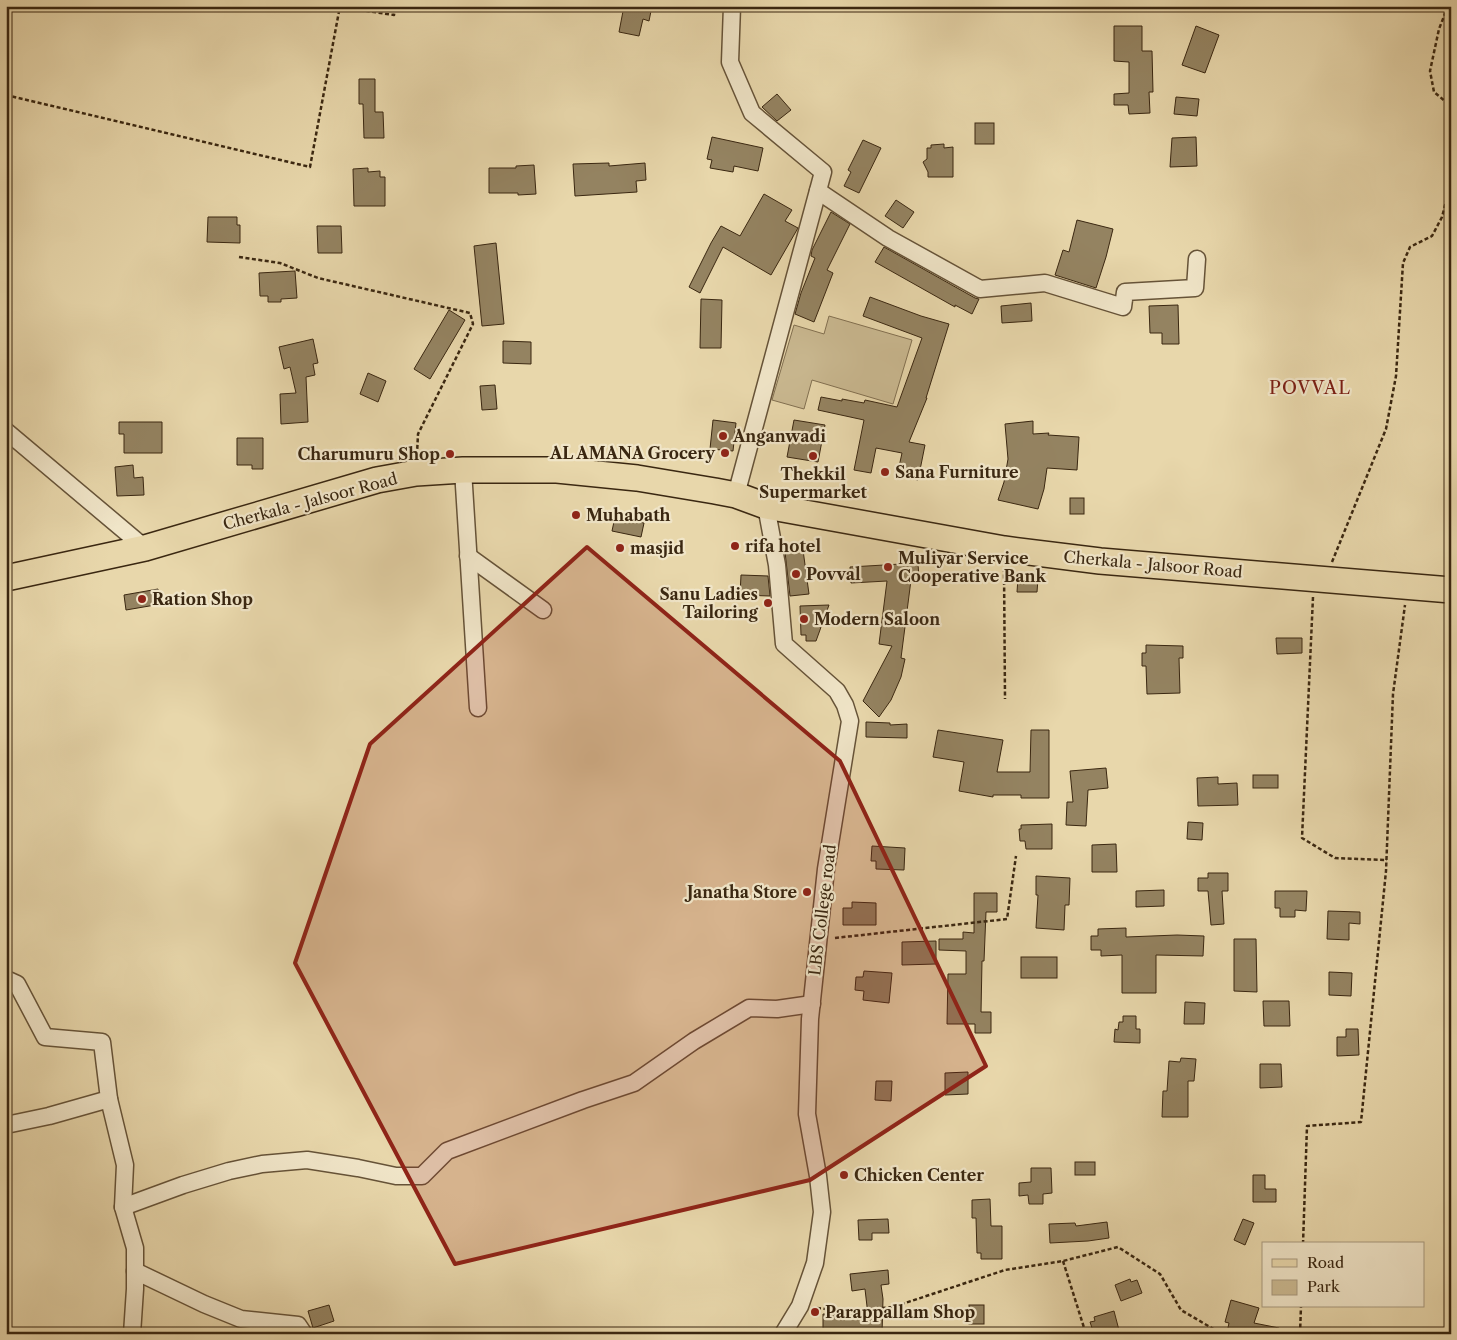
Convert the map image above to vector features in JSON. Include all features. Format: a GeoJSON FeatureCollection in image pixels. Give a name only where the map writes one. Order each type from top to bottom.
{"type":"FeatureCollection","features":[{"type":"Feature","properties":{"kind":"main road","name":"Cherkala - Jalsoor Road"},"geometry":{"type":"LineString","coordinates":[[6,578],[145,548],[377,480],[416,473],[463,470],[557,470],[637,478],[736,495],[766,506],[1004,549],[1100,561],[1451,590]]}},
{"type":"Feature","properties":{"kind":"street"},"geometry":{"type":"LineString","coordinates":[[732,6],[730,62],[752,113],[823,172],[736,495]]}},
{"type":"Feature","properties":{"kind":"street"},"geometry":{"type":"LineString","coordinates":[[818,191],[888,238],[980,289],[1045,283],[1123,307],[1125,292],[1195,288],[1197,260]]}},
{"type":"Feature","properties":{"kind":"street"},"geometry":{"type":"LineString","coordinates":[[6,431],[145,548]]}},
{"type":"Feature","properties":{"kind":"street"},"geometry":{"type":"LineString","coordinates":[[463,470],[478,708]]}},
{"type":"Feature","properties":{"kind":"street","name":"LBS College road"},"geometry":{"type":"LineString","coordinates":[[766,506],[777,565],[784,644],[837,691],[845,705],[850,721],[826,869],[812,1004],[807,1114],[822,1212],[815,1263],[800,1306],[782,1334]]}},
{"type":"Feature","properties":{"kind":"street"},"geometry":{"type":"LineString","coordinates":[[468,556],[543,610]]}},
{"type":"Feature","properties":{"kind":"street"},"geometry":{"type":"LineString","coordinates":[[6,980],[17,984],[45,1037],[102,1042],[109,1099],[125,1166],[123,1207],[135,1248],[132,1334]]}},
{"type":"Feature","properties":{"kind":"street"},"geometry":{"type":"LineString","coordinates":[[123,1207],[183,1185],[262,1164],[307,1160],[396,1176],[422,1176],[447,1151],[634,1083],[694,1041],[749,1008],[777,1009],[812,1004]]}},
{"type":"Feature","properties":{"kind":"street"},"geometry":{"type":"LineString","coordinates":[[6,1125],[49,1116],[109,1099]]}},
{"type":"Feature","properties":{"kind":"street"},"geometry":{"type":"LineString","coordinates":[[135,1271],[240,1319],[298,1325],[304,1334]]}},
{"type":"Feature","properties":{"kind":"path"},"geometry":{"type":"LineString","coordinates":[[6,95],[310,167],[340,7],[394,15],[395,6]]}},
{"type":"Feature","properties":{"kind":"path"},"geometry":{"type":"LineString","coordinates":[[1448,6],[1439,29],[1430,71],[1434,92],[1451,106]]}},
{"type":"Feature","properties":{"kind":"path"},"geometry":{"type":"LineString","coordinates":[[1387,860],[1335,858],[1302,838],[1319,579],[1386,429],[1396,376],[1403,263],[1410,247],[1432,236],[1442,217],[1451,182]]}},
{"type":"Feature","properties":{"kind":"path"},"geometry":{"type":"LineString","coordinates":[[239,257],[280,264],[318,278],[470,312],[473,324],[418,434],[416,473]]}},
{"type":"Feature","properties":{"kind":"path"},"geometry":{"type":"LineString","coordinates":[[1004,549],[1005,698]]}},
{"type":"Feature","properties":{"kind":"path"},"geometry":{"type":"LineString","coordinates":[[1303,1242],[1307,1126],[1361,1122],[1387,860],[1393,694],[1408,586]]}},
{"type":"Feature","properties":{"kind":"path"},"geometry":{"type":"LineString","coordinates":[[818,940],[1008,919],[1016,856]]}},
{"type":"Feature","properties":{"kind":"path"},"geometry":{"type":"LineString","coordinates":[[800,1306],[846,1311],[893,1307],[1005,1270],[1062,1261],[1118,1247],[1160,1274],[1181,1310],[1222,1334]]}},
{"type":"Feature","properties":{"kind":"path"},"geometry":{"type":"LineString","coordinates":[[1062,1261],[1086,1334]]}},
{"type":"Feature","properties":{"kind":"path"},"geometry":{"type":"LineString","coordinates":[[1300,1334],[1301,1308]]}},
{"type":"Feature","properties":{"kind":"highlighted area"},"geometry":{"type":"Polygon","coordinates":[[[587,547],[840,761],[986,1066],[810,1180],[455,1264],[295,963],[370,744],[587,547]]]}},
{"type":"Feature","properties":{"kind":"green space"},"geometry":{"type":"Polygon","coordinates":[[[829,316],[912,340],[893,404],[812,380],[804,409],[772,400],[794,325],[824,334],[829,316]]]}},
{"type":"Feature","properties":{"kind":"building"},"geometry":{"type":"Polygon","coordinates":[[[624,6],[652,6],[649,21],[643,19],[639,36],[619,32],[624,6]]]}},
{"type":"Feature","properties":{"kind":"building"},"geometry":{"type":"Polygon","coordinates":[[[1114,26],[1142,26],[1142,51],[1152,51],[1153,92],[1149,92],[1150,113],[1129,114],[1128,105],[1114,105],[1114,94],[1129,93],[1129,62],[1114,61],[1114,26]]]}},
{"type":"Feature","properties":{"kind":"building"},"geometry":{"type":"Polygon","coordinates":[[[1196,26],[1219,35],[1205,73],[1182,65],[1196,26]]]}},
{"type":"Feature","properties":{"kind":"building"},"geometry":{"type":"Polygon","coordinates":[[[359,79],[375,79],[375,112],[383,112],[384,138],[364,138],[363,104],[359,104],[359,79]]]}},
{"type":"Feature","properties":{"kind":"building"},"geometry":{"type":"Polygon","coordinates":[[[777,94],[791,110],[777,121],[762,107],[777,94]]]}},
{"type":"Feature","properties":{"kind":"building"},"geometry":{"type":"Polygon","coordinates":[[[1176,97],[1199,99],[1197,116],[1174,114],[1176,97]]]}},
{"type":"Feature","properties":{"kind":"building"},"geometry":{"type":"Polygon","coordinates":[[[975,123],[994,123],[994,144],[975,144],[975,123]]]}},
{"type":"Feature","properties":{"kind":"building"},"geometry":{"type":"Polygon","coordinates":[[[712,137],[763,148],[758,171],[734,166],[733,172],[710,168],[712,160],[707,159],[712,137]]]}},
{"type":"Feature","properties":{"kind":"building"},"geometry":{"type":"Polygon","coordinates":[[[1196,137],[1197,166],[1170,167],[1172,138],[1196,137]]]}},
{"type":"Feature","properties":{"kind":"building"},"geometry":{"type":"Polygon","coordinates":[[[863,140],[881,148],[859,193],[844,186],[851,172],[848,170],[863,140]]]}},
{"type":"Feature","properties":{"kind":"building"},"geometry":{"type":"Polygon","coordinates":[[[944,144],[944,148],[953,147],[953,177],[928,177],[928,172],[923,162],[927,159],[927,148],[931,148],[931,145],[944,144]]]}},
{"type":"Feature","properties":{"kind":"building"},"geometry":{"type":"Polygon","coordinates":[[[609,163],[609,166],[645,163],[646,180],[636,181],[637,192],[575,196],[573,164],[609,163]]]}},
{"type":"Feature","properties":{"kind":"building"},"geometry":{"type":"Polygon","coordinates":[[[534,165],[536,194],[489,193],[489,168],[516,168],[516,166],[534,165]]]}},
{"type":"Feature","properties":{"kind":"building"},"geometry":{"type":"Polygon","coordinates":[[[368,168],[368,172],[380,171],[380,177],[385,177],[385,206],[354,206],[353,169],[368,168]]]}},
{"type":"Feature","properties":{"kind":"building"},"geometry":{"type":"Polygon","coordinates":[[[764,194],[792,210],[785,221],[798,228],[771,275],[723,247],[700,293],[689,287],[721,226],[740,236],[764,194]]]}},
{"type":"Feature","properties":{"kind":"building"},"geometry":{"type":"Polygon","coordinates":[[[896,200],[914,212],[903,228],[885,216],[896,200]]]}},
{"type":"Feature","properties":{"kind":"building"},"geometry":{"type":"Polygon","coordinates":[[[831,212],[850,224],[827,270],[833,273],[814,322],[795,314],[815,258],[811,256],[812,250],[831,212]]]}},
{"type":"Feature","properties":{"kind":"building"},"geometry":{"type":"Polygon","coordinates":[[[208,217],[237,217],[237,225],[240,225],[240,243],[207,242],[208,217]]]}},
{"type":"Feature","properties":{"kind":"building"},"geometry":{"type":"Polygon","coordinates":[[[1077,220],[1113,229],[1096,288],[1055,275],[1063,250],[1069,252],[1077,220]]]}},
{"type":"Feature","properties":{"kind":"building"},"geometry":{"type":"Polygon","coordinates":[[[317,226],[341,226],[342,253],[318,253],[317,226]]]}},
{"type":"Feature","properties":{"kind":"building"},"geometry":{"type":"Polygon","coordinates":[[[496,243],[504,324],[482,326],[474,246],[496,243]]]}},
{"type":"Feature","properties":{"kind":"building"},"geometry":{"type":"Polygon","coordinates":[[[884,247],[979,299],[972,314],[955,305],[955,307],[875,262],[884,247]]]}},
{"type":"Feature","properties":{"kind":"building"},"geometry":{"type":"Polygon","coordinates":[[[295,271],[297,298],[281,299],[281,302],[268,302],[268,296],[260,296],[259,273],[295,271]]]}},
{"type":"Feature","properties":{"kind":"building"},"geometry":{"type":"Polygon","coordinates":[[[870,297],[949,324],[927,398],[909,442],[925,445],[918,480],[897,476],[902,453],[876,448],[871,473],[854,470],[864,420],[818,410],[821,397],[864,403],[865,400],[897,407],[922,338],[863,316],[870,297]]]}},
{"type":"Feature","properties":{"kind":"building"},"geometry":{"type":"Polygon","coordinates":[[[701,299],[722,300],[721,348],[700,348],[701,299]]]}},
{"type":"Feature","properties":{"kind":"building"},"geometry":{"type":"Polygon","coordinates":[[[1031,303],[1032,321],[1002,323],[1001,306],[1031,303]]]}},
{"type":"Feature","properties":{"kind":"building"},"geometry":{"type":"Polygon","coordinates":[[[1178,305],[1179,344],[1162,344],[1162,333],[1150,333],[1149,306],[1178,305]]]}},
{"type":"Feature","properties":{"kind":"building"},"geometry":{"type":"Polygon","coordinates":[[[449,310],[465,320],[430,379],[414,369],[449,310]]]}},
{"type":"Feature","properties":{"kind":"building"},"geometry":{"type":"Polygon","coordinates":[[[313,339],[318,363],[313,364],[315,375],[306,377],[308,422],[281,424],[280,394],[296,393],[290,367],[284,369],[279,347],[313,339]]]}},
{"type":"Feature","properties":{"kind":"building"},"geometry":{"type":"Polygon","coordinates":[[[503,341],[531,342],[531,364],[503,363],[503,341]]]}},
{"type":"Feature","properties":{"kind":"building"},"geometry":{"type":"Polygon","coordinates":[[[368,373],[386,381],[378,402],[360,394],[368,373]]]}},
{"type":"Feature","properties":{"kind":"building"},"geometry":{"type":"Polygon","coordinates":[[[495,385],[497,409],[482,410],[480,386],[495,385]]]}},
{"type":"Feature","properties":{"kind":"building","name":"Anganwadi"},"geometry":{"type":"Polygon","coordinates":[[[713,420],[736,423],[733,451],[710,449],[713,420]]]}},
{"type":"Feature","properties":{"kind":"building"},"geometry":{"type":"Polygon","coordinates":[[[794,420],[825,425],[818,462],[787,457],[794,420]]]}},
{"type":"Feature","properties":{"kind":"building"},"geometry":{"type":"Polygon","coordinates":[[[1033,421],[1033,434],[1049,433],[1048,435],[1079,437],[1077,470],[1047,468],[1044,489],[1038,509],[998,500],[1004,482],[1008,459],[1005,424],[1033,421]]]}},
{"type":"Feature","properties":{"kind":"building"},"geometry":{"type":"Polygon","coordinates":[[[119,422],[162,422],[162,453],[124,453],[124,434],[119,434],[119,422]]]}},
{"type":"Feature","properties":{"kind":"building"},"geometry":{"type":"Polygon","coordinates":[[[237,438],[263,438],[263,469],[252,469],[252,465],[237,465],[237,438]]]}},
{"type":"Feature","properties":{"kind":"building"},"geometry":{"type":"Polygon","coordinates":[[[133,465],[134,478],[143,477],[144,495],[117,496],[115,467],[133,465]]]}},
{"type":"Feature","properties":{"kind":"building"},"geometry":{"type":"Polygon","coordinates":[[[1070,498],[1084,498],[1084,514],[1070,514],[1070,498]]]}},
{"type":"Feature","properties":{"kind":"building"},"geometry":{"type":"Polygon","coordinates":[[[615,517],[644,523],[641,537],[612,531],[615,517]]]}},
{"type":"Feature","properties":{"kind":"building","name":"Povval"},"geometry":{"type":"Polygon","coordinates":[[[803,550],[809,594],[790,596],[785,552],[803,550]]]}},
{"type":"Feature","properties":{"kind":"building"},"geometry":{"type":"Polygon","coordinates":[[[918,563],[919,579],[911,580],[901,658],[905,659],[901,677],[891,700],[879,717],[863,701],[892,646],[879,644],[887,581],[851,583],[850,567],[918,563]]]}},
{"type":"Feature","properties":{"kind":"building"},"geometry":{"type":"Polygon","coordinates":[[[741,575],[768,576],[770,596],[740,595],[741,575]]]}},
{"type":"Feature","properties":{"kind":"building"},"geometry":{"type":"Polygon","coordinates":[[[1018,578],[1038,579],[1037,592],[1017,592],[1018,578]]]}},
{"type":"Feature","properties":{"kind":"building","name":"Ration Shop"},"geometry":{"type":"Polygon","coordinates":[[[158,589],[161,604],[126,610],[124,595],[158,589]]]}},
{"type":"Feature","properties":{"kind":"building"},"geometry":{"type":"Polygon","coordinates":[[[829,605],[816,641],[806,641],[806,635],[801,635],[800,606],[829,605]]]}},
{"type":"Feature","properties":{"kind":"building"},"geometry":{"type":"Polygon","coordinates":[[[1276,638],[1302,638],[1302,653],[1277,654],[1276,638]]]}},
{"type":"Feature","properties":{"kind":"building"},"geometry":{"type":"Polygon","coordinates":[[[1146,645],[1183,646],[1183,658],[1179,658],[1180,693],[1147,694],[1146,666],[1142,666],[1142,653],[1146,653],[1146,645]]]}},
{"type":"Feature","properties":{"kind":"building"},"geometry":{"type":"Polygon","coordinates":[[[866,722],[890,723],[890,725],[907,724],[907,738],[866,737],[866,722]]]}},
{"type":"Feature","properties":{"kind":"building"},"geometry":{"type":"Polygon","coordinates":[[[938,730],[1003,740],[997,772],[1030,772],[1031,730],[1049,730],[1049,798],[1021,798],[1021,795],[993,795],[993,797],[959,791],[964,762],[933,757],[938,730]]]}},
{"type":"Feature","properties":{"kind":"building"},"geometry":{"type":"Polygon","coordinates":[[[1106,768],[1108,788],[1088,790],[1086,826],[1066,825],[1067,802],[1073,802],[1070,771],[1106,768]]]}},
{"type":"Feature","properties":{"kind":"building"},"geometry":{"type":"Polygon","coordinates":[[[1253,775],[1278,775],[1278,788],[1253,788],[1253,775]]]}},
{"type":"Feature","properties":{"kind":"building"},"geometry":{"type":"Polygon","coordinates":[[[1218,777],[1218,784],[1237,783],[1238,805],[1198,806],[1197,778],[1218,777]]]}},
{"type":"Feature","properties":{"kind":"building"},"geometry":{"type":"Polygon","coordinates":[[[1188,822],[1203,823],[1202,840],[1187,839],[1188,822]]]}},
{"type":"Feature","properties":{"kind":"building"},"geometry":{"type":"Polygon","coordinates":[[[1052,824],[1052,849],[1026,849],[1025,841],[1020,841],[1019,829],[1021,829],[1021,825],[1052,824]]]}},
{"type":"Feature","properties":{"kind":"building"},"geometry":{"type":"Polygon","coordinates":[[[1116,844],[1117,872],[1092,872],[1092,845],[1116,844]]]}},
{"type":"Feature","properties":{"kind":"building"},"geometry":{"type":"Polygon","coordinates":[[[872,846],[905,848],[904,870],[876,869],[876,861],[871,861],[872,846]]]}},
{"type":"Feature","properties":{"kind":"building"},"geometry":{"type":"Polygon","coordinates":[[[1208,873],[1228,873],[1228,891],[1222,891],[1224,924],[1211,925],[1208,891],[1198,891],[1198,878],[1208,878],[1208,873]]]}},
{"type":"Feature","properties":{"kind":"building"},"geometry":{"type":"Polygon","coordinates":[[[1036,876],[1070,878],[1069,905],[1065,905],[1064,930],[1036,928],[1038,895],[1036,895],[1036,876]]]}},
{"type":"Feature","properties":{"kind":"building"},"geometry":{"type":"Polygon","coordinates":[[[1164,890],[1164,906],[1136,907],[1136,891],[1164,890]]]}},
{"type":"Feature","properties":{"kind":"building"},"geometry":{"type":"Polygon","coordinates":[[[1275,891],[1307,891],[1306,911],[1295,910],[1295,917],[1280,917],[1280,908],[1275,908],[1275,891]]]}},
{"type":"Feature","properties":{"kind":"building"},"geometry":{"type":"Polygon","coordinates":[[[974,893],[997,893],[997,912],[986,912],[984,961],[982,961],[981,1012],[991,1012],[991,1033],[975,1033],[975,1024],[947,1024],[948,974],[966,974],[966,951],[939,950],[939,939],[963,939],[963,932],[974,933],[974,893]]]}},
{"type":"Feature","properties":{"kind":"building"},"geometry":{"type":"Polygon","coordinates":[[[852,902],[876,903],[876,925],[843,925],[843,908],[852,908],[852,902]]]}},
{"type":"Feature","properties":{"kind":"building"},"geometry":{"type":"Polygon","coordinates":[[[1328,911],[1360,912],[1360,924],[1349,923],[1349,940],[1327,939],[1328,911]]]}},
{"type":"Feature","properties":{"kind":"building"},"geometry":{"type":"Polygon","coordinates":[[[1126,928],[1126,937],[1204,936],[1203,956],[1156,955],[1156,993],[1122,993],[1122,955],[1101,956],[1101,950],[1091,950],[1091,936],[1098,936],[1098,929],[1126,928]]]}},
{"type":"Feature","properties":{"kind":"building"},"geometry":{"type":"Polygon","coordinates":[[[1234,939],[1256,939],[1257,992],[1234,991],[1234,939]]]}},
{"type":"Feature","properties":{"kind":"building"},"geometry":{"type":"Polygon","coordinates":[[[936,941],[936,964],[902,965],[902,942],[936,941]]]}},
{"type":"Feature","properties":{"kind":"building"},"geometry":{"type":"Polygon","coordinates":[[[1021,957],[1057,957],[1057,978],[1021,978],[1021,957]]]}},
{"type":"Feature","properties":{"kind":"building"},"geometry":{"type":"Polygon","coordinates":[[[864,971],[892,973],[889,1003],[863,1000],[864,991],[855,990],[856,977],[863,977],[864,971]]]}},
{"type":"Feature","properties":{"kind":"building"},"geometry":{"type":"Polygon","coordinates":[[[1329,972],[1352,973],[1351,996],[1329,995],[1329,972]]]}},
{"type":"Feature","properties":{"kind":"building"},"geometry":{"type":"Polygon","coordinates":[[[1263,1001],[1289,1001],[1290,1026],[1264,1026],[1263,1001]]]}},
{"type":"Feature","properties":{"kind":"building"},"geometry":{"type":"Polygon","coordinates":[[[1185,1002],[1205,1003],[1204,1024],[1184,1024],[1185,1002]]]}},
{"type":"Feature","properties":{"kind":"building"},"geometry":{"type":"Polygon","coordinates":[[[1123,1016],[1136,1016],[1136,1029],[1140,1029],[1140,1043],[1114,1042],[1115,1029],[1118,1030],[1119,1022],[1123,1022],[1123,1016]]]}},
{"type":"Feature","properties":{"kind":"building"},"geometry":{"type":"Polygon","coordinates":[[[1346,1029],[1358,1029],[1359,1055],[1337,1056],[1337,1037],[1346,1037],[1346,1029]]]}},
{"type":"Feature","properties":{"kind":"building"},"geometry":{"type":"Polygon","coordinates":[[[1181,1058],[1196,1059],[1194,1081],[1188,1081],[1188,1117],[1162,1117],[1163,1091],[1167,1091],[1169,1061],[1180,1062],[1181,1058]]]}},
{"type":"Feature","properties":{"kind":"building"},"geometry":{"type":"Polygon","coordinates":[[[1260,1064],[1281,1064],[1282,1087],[1260,1088],[1260,1064]]]}},
{"type":"Feature","properties":{"kind":"building"},"geometry":{"type":"Polygon","coordinates":[[[968,1072],[968,1094],[945,1095],[945,1073],[968,1072]]]}},
{"type":"Feature","properties":{"kind":"building"},"geometry":{"type":"Polygon","coordinates":[[[876,1081],[892,1081],[891,1101],[875,1100],[876,1081]]]}},
{"type":"Feature","properties":{"kind":"building"},"geometry":{"type":"Polygon","coordinates":[[[1075,1162],[1095,1162],[1095,1175],[1075,1175],[1075,1162]]]}},
{"type":"Feature","properties":{"kind":"building"},"geometry":{"type":"Polygon","coordinates":[[[1031,1168],[1051,1168],[1052,1193],[1043,1194],[1043,1204],[1029,1204],[1028,1195],[1019,1196],[1019,1183],[1031,1182],[1031,1168]]]}},
{"type":"Feature","properties":{"kind":"building"},"geometry":{"type":"Polygon","coordinates":[[[1253,1175],[1265,1175],[1265,1189],[1276,1189],[1276,1202],[1253,1202],[1253,1175]]]}},
{"type":"Feature","properties":{"kind":"building"},"geometry":{"type":"Polygon","coordinates":[[[990,1199],[991,1226],[1002,1226],[1002,1259],[981,1259],[981,1253],[977,1253],[976,1218],[972,1218],[972,1200],[990,1199]]]}},
{"type":"Feature","properties":{"kind":"building"},"geometry":{"type":"Polygon","coordinates":[[[888,1219],[889,1233],[872,1233],[872,1240],[859,1240],[858,1220],[888,1219]]]}},
{"type":"Feature","properties":{"kind":"building"},"geometry":{"type":"Polygon","coordinates":[[[1243,1219],[1254,1223],[1245,1245],[1234,1240],[1243,1219]]]}},
{"type":"Feature","properties":{"kind":"building"},"geometry":{"type":"Polygon","coordinates":[[[1107,1222],[1109,1238],[1050,1243],[1049,1224],[1075,1223],[1076,1226],[1107,1222]]]}},
{"type":"Feature","properties":{"kind":"building"},"geometry":{"type":"Polygon","coordinates":[[[888,1270],[889,1284],[881,1285],[883,1299],[882,1334],[823,1334],[823,1314],[868,1315],[865,1289],[852,1291],[850,1274],[888,1270]]]}},
{"type":"Feature","properties":{"kind":"building"},"geometry":{"type":"Polygon","coordinates":[[[1130,1279],[1131,1282],[1137,1280],[1142,1293],[1121,1301],[1115,1285],[1130,1279]]]}},
{"type":"Feature","properties":{"kind":"building"},"geometry":{"type":"Polygon","coordinates":[[[1231,1300],[1259,1308],[1254,1323],[1279,1328],[1279,1334],[1235,1334],[1227,1332],[1229,1323],[1225,1322],[1231,1300]]]}},
{"type":"Feature","properties":{"kind":"building"},"geometry":{"type":"Polygon","coordinates":[[[329,1305],[334,1321],[313,1328],[308,1311],[329,1305]]]}},
{"type":"Feature","properties":{"kind":"building"},"geometry":{"type":"Polygon","coordinates":[[[969,1305],[984,1305],[984,1324],[969,1324],[969,1305]]]}},
{"type":"Feature","properties":{"kind":"building"},"geometry":{"type":"Polygon","coordinates":[[[1114,1311],[1120,1334],[1094,1334],[1090,1322],[1095,1321],[1094,1317],[1114,1311]]]}},
{"type":"Feature","properties":{"kind":"place","name":"Anganwadi"},"geometry":{"type":"Point","coordinates":[723,436]}},
{"type":"Feature","properties":{"kind":"place","name":"AL AMANA Grocery"},"geometry":{"type":"Point","coordinates":[725,453]}},
{"type":"Feature","properties":{"kind":"place","name":"Charumuru Shop"},"geometry":{"type":"Point","coordinates":[450,454]}},
{"type":"Feature","properties":{"kind":"place","name":"Thekkil Supermarket"},"geometry":{"type":"Point","coordinates":[813,456]}},
{"type":"Feature","properties":{"kind":"place","name":"Sana Furniture"},"geometry":{"type":"Point","coordinates":[885,472]}},
{"type":"Feature","properties":{"kind":"place","name":"Muhabath"},"geometry":{"type":"Point","coordinates":[576,515]}},
{"type":"Feature","properties":{"kind":"place","name":"rifa hotel"},"geometry":{"type":"Point","coordinates":[735,546]}},
{"type":"Feature","properties":{"kind":"place","name":"masjid"},"geometry":{"type":"Point","coordinates":[620,548]}},
{"type":"Feature","properties":{"kind":"place","name":"Muliyar Service Cooperative Bank"},"geometry":{"type":"Point","coordinates":[888,567]}},
{"type":"Feature","properties":{"kind":"place","name":"Povval"},"geometry":{"type":"Point","coordinates":[796,574]}},
{"type":"Feature","properties":{"kind":"place","name":"Ration Shop"},"geometry":{"type":"Point","coordinates":[142,599]}},
{"type":"Feature","properties":{"kind":"place","name":"Sanu Ladies Tailoring"},"geometry":{"type":"Point","coordinates":[768,603]}},
{"type":"Feature","properties":{"kind":"place","name":"Modern Saloon"},"geometry":{"type":"Point","coordinates":[804,619]}},
{"type":"Feature","properties":{"kind":"place","name":"Janatha Store"},"geometry":{"type":"Point","coordinates":[807,892]}},
{"type":"Feature","properties":{"kind":"place","name":"Chicken Center"},"geometry":{"type":"Point","coordinates":[844,1175]}},
{"type":"Feature","properties":{"kind":"place","name":"Parappallam Shop"},"geometry":{"type":"Point","coordinates":[815,1312]}},
{"type":"Feature","properties":{"kind":"district","name":"POVVAL"},"geometry":{"type":"Point","coordinates":[1310,388]}}]}
